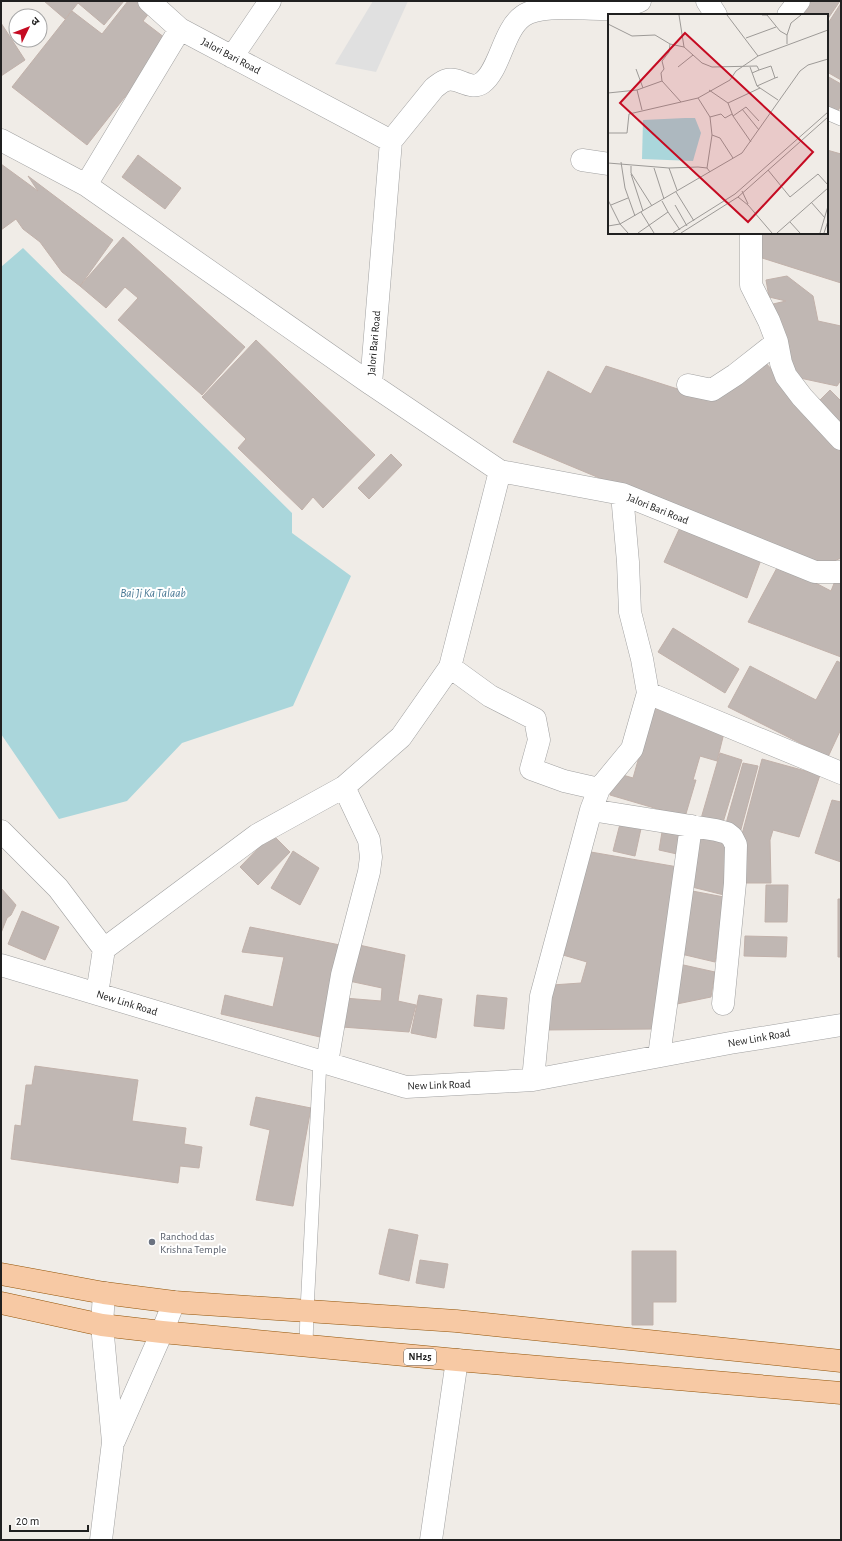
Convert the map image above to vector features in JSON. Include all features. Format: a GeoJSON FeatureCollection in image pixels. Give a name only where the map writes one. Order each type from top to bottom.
{"type":"FeatureCollection","features":[{"type":"Feature","properties":{"kind":"main road"},"geometry":{"type":"LineString","coordinates":[[1,1274],[104,1293],[174,1302],[464,1321],[841,1361]]}},
{"type":"Feature","properties":{"kind":"main road","name":"NH25"},"geometry":{"type":"LineString","coordinates":[[1,1303],[102,1325],[162,1332],[457,1360],[841,1393]]}},
{"type":"Feature","properties":{"kind":"street","name":"Jalori Bari Road"},"geometry":{"type":"LineString","coordinates":[[149,1],[180,29],[391,141],[371,384],[500,471],[622,494],[815,572],[841,572]]}},
{"type":"Feature","properties":{"kind":"street"},"geometry":{"type":"LineString","coordinates":[[232,57],[270,1]]}},
{"type":"Feature","properties":{"kind":"street"},"geometry":{"type":"LineString","coordinates":[[391,141],[434,88],[443,81],[448,79],[455,80],[472,86],[478,85],[486,79],[518,21],[531,12],[544,9],[609,9],[626,6],[640,1]]}},
{"type":"Feature","properties":{"kind":"street"},"geometry":{"type":"LineString","coordinates":[[707,1],[715,14]]}},
{"type":"Feature","properties":{"kind":"street"},"geometry":{"type":"LineString","coordinates":[[789,14],[799,1]]}},
{"type":"Feature","properties":{"kind":"street"},"geometry":{"type":"LineString","coordinates":[[86,185],[180,29]]}},
{"type":"Feature","properties":{"kind":"street"},"geometry":{"type":"LineString","coordinates":[[1,140],[86,185],[371,384]]}},
{"type":"Feature","properties":{"kind":"street"},"geometry":{"type":"LineString","coordinates":[[582,160],[608,164]]}},
{"type":"Feature","properties":{"kind":"street"},"geometry":{"type":"LineString","coordinates":[[751,234],[751,285],[764,309],[786,376],[802,398],[841,439]]}},
{"type":"Feature","properties":{"kind":"street"},"geometry":{"type":"LineString","coordinates":[[688,385],[712,390],[776,342]]}},
{"type":"Feature","properties":{"kind":"street"},"geometry":{"type":"LineString","coordinates":[[97,994],[104,949],[257,835],[344,787],[401,737],[450,667],[500,471]]}},
{"type":"Feature","properties":{"kind":"street"},"geometry":{"type":"LineString","coordinates":[[533,1080],[541,996],[591,810],[599,789],[632,749],[648,693],[642,659],[630,612],[628,562],[622,494]]}},
{"type":"Feature","properties":{"kind":"street"},"geometry":{"type":"LineString","coordinates":[[450,667],[490,696],[535,719],[539,740],[531,769],[564,781],[599,789]]}},
{"type":"Feature","properties":{"kind":"street"},"geometry":{"type":"LineString","coordinates":[[648,693],[841,773]]}},
{"type":"Feature","properties":{"kind":"street"},"geometry":{"type":"LineString","coordinates":[[323,1062],[342,975],[369,872],[371,857],[369,840],[344,787]]}},
{"type":"Feature","properties":{"kind":"street"},"geometry":{"type":"LineString","coordinates":[[591,810],[691,826],[727,833],[732,837],[736,845],[735,883],[723,1004]]}},
{"type":"Feature","properties":{"kind":"street"},"geometry":{"type":"LineString","coordinates":[[659,1056],[691,826]]}},
{"type":"Feature","properties":{"kind":"street"},"geometry":{"type":"LineString","coordinates":[[1,831],[58,888],[104,949]]}},
{"type":"Feature","properties":{"kind":"street","name":"New Link Road"},"geometry":{"type":"LineString","coordinates":[[1,965],[406,1087],[533,1080],[841,1024]]}},
{"type":"Feature","properties":{"kind":"street"},"geometry":{"type":"LineString","coordinates":[[101,1540],[114,1442],[102,1325],[104,1293]]}},
{"type":"Feature","properties":{"kind":"street"},"geometry":{"type":"LineString","coordinates":[[114,1442],[174,1302]]}},
{"type":"Feature","properties":{"kind":"street"},"geometry":{"type":"LineString","coordinates":[[431,1540],[457,1360]]}},
{"type":"Feature","properties":{"kind":"lane"},"geometry":{"type":"LineString","coordinates":[[828,113],[841,119]]}},
{"type":"Feature","properties":{"kind":"lane"},"geometry":{"type":"LineString","coordinates":[[306,1346],[306,1310],[323,1062]]}},
{"type":"Feature","properties":{"kind":"shaded area"},"geometry":{"type":"Polygon","coordinates":[[[373,1],[408,1],[376,72],[335,64],[373,1]]]}},
{"type":"Feature","properties":{"kind":"water","name":"Bai Ji Ka Talaab"},"geometry":{"type":"Polygon","coordinates":[[[23,248],[292,513],[292,533],[351,576],[293,706],[182,743],[127,801],[59,819],[1,734],[1,267],[23,248]]]}},
{"type":"Feature","properties":{"kind":"building"},"geometry":{"type":"Polygon","coordinates":[[[44,1],[124,1],[104,25],[78,3],[65,19],[44,1]]]}},
{"type":"Feature","properties":{"kind":"building"},"geometry":{"type":"Polygon","coordinates":[[[128,1],[144,1],[153,8],[143,21],[169,41],[87,145],[12,87],[43,48],[48,48],[48,41],[72,11],[102,34],[128,1]]]}},
{"type":"Feature","properties":{"kind":"building"},"geometry":{"type":"Polygon","coordinates":[[[806,1],[840,1],[828,19],[828,14],[797,14],[806,1]]]}},
{"type":"Feature","properties":{"kind":"building"},"geometry":{"type":"Polygon","coordinates":[[[841,3],[841,80],[828,73],[828,23],[841,3]]]}},
{"type":"Feature","properties":{"kind":"building"},"geometry":{"type":"Polygon","coordinates":[[[1,23],[8,34],[8,48],[17,48],[25,60],[1,76],[1,23]]]}},
{"type":"Feature","properties":{"kind":"building"},"geometry":{"type":"Polygon","coordinates":[[[828,77],[841,84],[841,105],[837,113],[828,109],[828,77]]]}},
{"type":"Feature","properties":{"kind":"building"},"geometry":{"type":"Polygon","coordinates":[[[828,150],[841,154],[841,283],[759,257],[757,234],[828,234],[828,150]]]}},
{"type":"Feature","properties":{"kind":"building"},"geometry":{"type":"Polygon","coordinates":[[[138,155],[181,188],[165,209],[122,177],[138,155]]]}},
{"type":"Feature","properties":{"kind":"building"},"geometry":{"type":"Polygon","coordinates":[[[1,164],[38,191],[28,176],[113,240],[80,286],[62,272],[40,242],[23,229],[16,219],[1,230],[1,164]]]}},
{"type":"Feature","properties":{"kind":"building"},"geometry":{"type":"Polygon","coordinates":[[[123,237],[245,347],[202,395],[118,320],[138,298],[125,287],[106,308],[80,286],[123,237]]]}},
{"type":"Feature","properties":{"kind":"building"},"geometry":{"type":"Polygon","coordinates":[[[787,276],[813,296],[818,321],[841,326],[841,380],[837,386],[786,375],[773,304],[786,301],[769,297],[766,280],[787,276]]]}},
{"type":"Feature","properties":{"kind":"building"},"geometry":{"type":"Polygon","coordinates":[[[256,340],[375,455],[323,508],[313,497],[302,510],[238,448],[246,439],[202,397],[256,340]]]}},
{"type":"Feature","properties":{"kind":"building"},"geometry":{"type":"Polygon","coordinates":[[[762,359],[841,443],[841,558],[827,564],[746,539],[513,442],[548,371],[591,394],[606,366],[712,400],[762,359]]]}},
{"type":"Feature","properties":{"kind":"building"},"geometry":{"type":"Polygon","coordinates":[[[830,390],[841,401],[841,430],[815,405],[830,390]]]}},
{"type":"Feature","properties":{"kind":"building"},"geometry":{"type":"Polygon","coordinates":[[[391,454],[402,465],[369,499],[358,488],[391,454]]]}},
{"type":"Feature","properties":{"kind":"building"},"geometry":{"type":"Polygon","coordinates":[[[682,523],[762,557],[747,598],[664,562],[682,523]]]}},
{"type":"Feature","properties":{"kind":"building"},"geometry":{"type":"Polygon","coordinates":[[[779,564],[831,591],[837,576],[841,578],[841,657],[748,622],[779,564]]]}},
{"type":"Feature","properties":{"kind":"building"},"geometry":{"type":"Polygon","coordinates":[[[673,628],[739,669],[725,693],[658,652],[673,628]]]}},
{"type":"Feature","properties":{"kind":"building"},"geometry":{"type":"Polygon","coordinates":[[[837,661],[841,663],[841,729],[828,757],[728,707],[750,666],[816,700],[837,661]]]}},
{"type":"Feature","properties":{"kind":"building"},"geometry":{"type":"Polygon","coordinates":[[[653,708],[725,729],[717,761],[700,756],[693,780],[696,780],[685,817],[610,795],[616,773],[633,778],[653,708]]]}},
{"type":"Feature","properties":{"kind":"building"},"geometry":{"type":"Polygon","coordinates":[[[720,753],[742,760],[721,829],[700,822],[720,753]]]}},
{"type":"Feature","properties":{"kind":"building"},"geometry":{"type":"Polygon","coordinates":[[[762,759],[820,775],[799,837],[773,830],[770,840],[771,883],[743,883],[741,838],[762,759]]]}},
{"type":"Feature","properties":{"kind":"building"},"geometry":{"type":"Polygon","coordinates":[[[743,763],[758,766],[740,833],[725,827],[743,763]]]}},
{"type":"Feature","properties":{"kind":"building"},"geometry":{"type":"Polygon","coordinates":[[[832,800],[841,802],[841,862],[815,853],[832,800]]]}},
{"type":"Feature","properties":{"kind":"building"},"geometry":{"type":"Polygon","coordinates":[[[621,820],[642,824],[635,856],[613,851],[621,820]]]}},
{"type":"Feature","properties":{"kind":"building"},"geometry":{"type":"Polygon","coordinates":[[[663,826],[681,830],[677,854],[659,850],[663,826]]]}},
{"type":"Feature","properties":{"kind":"building"},"geometry":{"type":"Polygon","coordinates":[[[693,832],[732,842],[724,895],[688,886],[693,832]]]}},
{"type":"Feature","properties":{"kind":"building"},"geometry":{"type":"Polygon","coordinates":[[[272,834],[290,852],[258,885],[240,867],[272,834]]]}},
{"type":"Feature","properties":{"kind":"building"},"geometry":{"type":"Polygon","coordinates":[[[293,851],[319,868],[300,905],[271,888],[293,851]]]}},
{"type":"Feature","properties":{"kind":"building"},"geometry":{"type":"Polygon","coordinates":[[[585,851],[678,867],[655,1029],[544,1030],[552,985],[581,983],[587,962],[563,955],[585,851]]]}},
{"type":"Feature","properties":{"kind":"building"},"geometry":{"type":"Polygon","coordinates":[[[766,885],[788,885],[787,922],[765,922],[766,885]]]}},
{"type":"Feature","properties":{"kind":"building"},"geometry":{"type":"Polygon","coordinates":[[[1,888],[16,905],[11,915],[7,918],[1,933],[1,888]]]}},
{"type":"Feature","properties":{"kind":"building"},"geometry":{"type":"Polygon","coordinates":[[[687,890],[724,897],[715,962],[681,954],[687,890]]]}},
{"type":"Feature","properties":{"kind":"building"},"geometry":{"type":"Polygon","coordinates":[[[838,899],[841,899],[841,957],[838,957],[838,899]]]}},
{"type":"Feature","properties":{"kind":"building"},"geometry":{"type":"Polygon","coordinates":[[[22,911],[59,927],[45,960],[8,944],[22,911]]]}},
{"type":"Feature","properties":{"kind":"building"},"geometry":{"type":"Polygon","coordinates":[[[250,927],[345,946],[320,1037],[221,1014],[225,995],[273,1007],[284,957],[242,952],[250,927]]]}},
{"type":"Feature","properties":{"kind":"building"},"geometry":{"type":"Polygon","coordinates":[[[745,936],[787,937],[786,957],[744,956],[745,936]]]}},
{"type":"Feature","properties":{"kind":"building"},"geometry":{"type":"Polygon","coordinates":[[[359,945],[405,955],[398,1001],[416,1005],[409,1032],[342,1027],[344,998],[381,1001],[382,988],[349,981],[359,945]]]}},
{"type":"Feature","properties":{"kind":"building"},"geometry":{"type":"Polygon","coordinates":[[[679,964],[715,972],[711,997],[672,1005],[679,964]]]}},
{"type":"Feature","properties":{"kind":"building"},"geometry":{"type":"Polygon","coordinates":[[[419,995],[442,999],[436,1038],[411,1033],[419,995]]]}},
{"type":"Feature","properties":{"kind":"building"},"geometry":{"type":"Polygon","coordinates":[[[477,995],[507,998],[504,1029],[474,1026],[477,995]]]}},
{"type":"Feature","properties":{"kind":"building"},"geometry":{"type":"Polygon","coordinates":[[[35,1066],[138,1080],[132,1121],[186,1128],[184,1144],[202,1147],[199,1168],[180,1166],[178,1183],[11,1159],[15,1125],[21,1126],[26,1085],[32,1085],[35,1066]]]}},
{"type":"Feature","properties":{"kind":"building"},"geometry":{"type":"Polygon","coordinates":[[[256,1097],[311,1108],[293,1206],[256,1200],[270,1130],[250,1125],[256,1097]]]}},
{"type":"Feature","properties":{"kind":"building"},"geometry":{"type":"Polygon","coordinates":[[[389,1229],[418,1235],[409,1281],[379,1274],[389,1229]]]}},
{"type":"Feature","properties":{"kind":"building"},"geometry":{"type":"Polygon","coordinates":[[[632,1251],[676,1251],[676,1302],[653,1302],[653,1325],[632,1325],[632,1251]]]}},
{"type":"Feature","properties":{"kind":"building"},"geometry":{"type":"Polygon","coordinates":[[[420,1260],[448,1264],[444,1288],[416,1283],[420,1260]]]}},
{"type":"Feature","properties":{"kind":"place","name":"Ranchod das Krishna Temple"},"geometry":{"type":"Point","coordinates":[152,1242]}}]}
